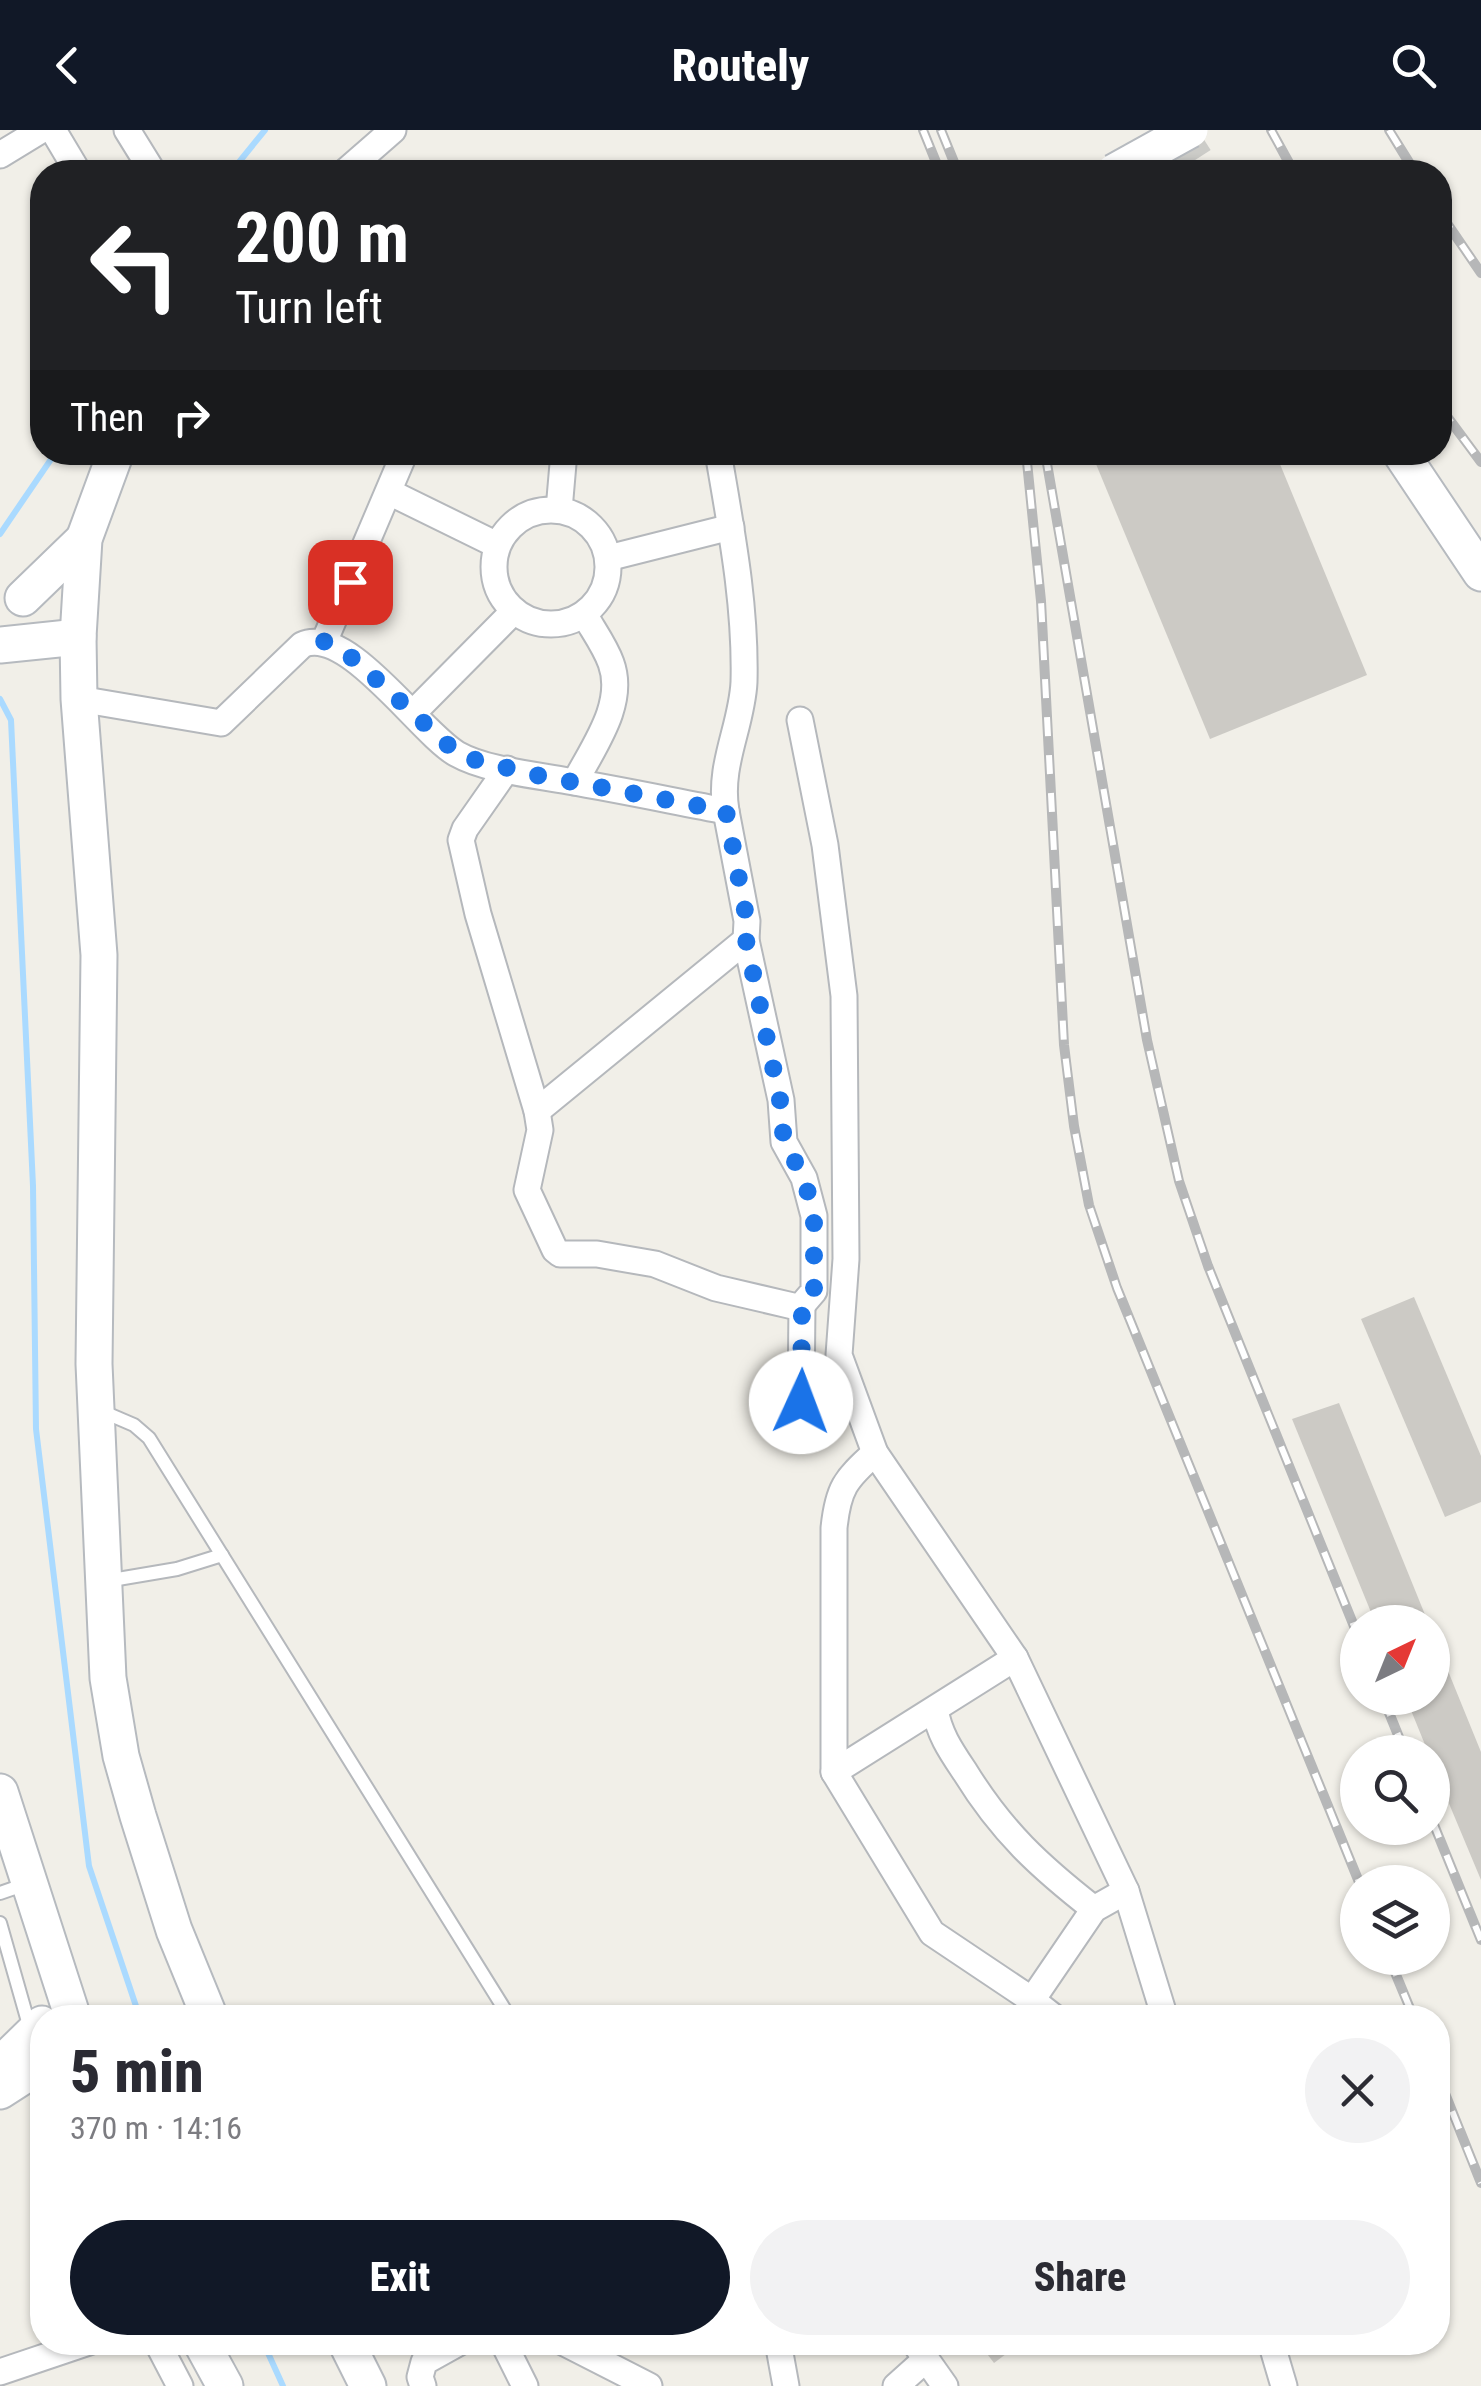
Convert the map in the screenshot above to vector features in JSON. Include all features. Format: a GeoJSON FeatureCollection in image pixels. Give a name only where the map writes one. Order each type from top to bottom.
{"type":"FeatureCollection","features":[{"type":"Feature","properties":{"kind":"street"},"geometry":{"type":"LineString","coordinates":[[0,155],[40,130]]}},
{"type":"Feature","properties":{"kind":"street"},"geometry":{"type":"LineString","coordinates":[[53,130],[71,160]]}},
{"type":"Feature","properties":{"kind":"street"},"geometry":{"type":"LineString","coordinates":[[127,130],[146,160]]}},
{"type":"Feature","properties":{"kind":"street"},"geometry":{"type":"LineString","coordinates":[[359,160],[393,130]]}},
{"type":"Feature","properties":{"kind":"street"},"geometry":{"type":"LineString","coordinates":[[1136,160],[1190,130]]}},
{"type":"Feature","properties":{"kind":"street"},"geometry":{"type":"LineString","coordinates":[[111,465],[84,539],[79,624],[79,698],[98,955],[96,1409],[108,1678],[121,1756],[174,1930],[205,2005]]}},
{"type":"Feature","properties":{"kind":"street"},"geometry":{"type":"LineString","coordinates":[[324,642],[399,465]]}},
{"type":"Feature","properties":{"kind":"street"},"geometry":{"type":"LineString","coordinates":[[558,510],[563,465]]}},
{"type":"Feature","properties":{"kind":"street"},"geometry":{"type":"LineString","coordinates":[[720,465],[742,596],[744,684],[728,754],[724,798],[747,921],[746,940],[780,1100],[784,1142],[804,1178],[814,1216],[814,1291],[802,1305],[801,1402]]}},
{"type":"Feature","properties":{"kind":"street"},"geometry":{"type":"LineString","coordinates":[[1409,465],[1481,573]]}},
{"type":"Feature","properties":{"kind":"street"},"geometry":{"type":"LineString","coordinates":[[388,492],[498,545]]}},
{"type":"Feature","properties":{"kind":"street"},"geometry":{"type":"LineString","coordinates":[[540,510],[576,515],[591,526],[608,558],[605,587],[599,600],[584,614],[564,623],[551,625],[525,619],[497,588],[494,559],[498,545],[522,517],[540,510]]}},
{"type":"Feature","properties":{"kind":"street"},"geometry":{"type":"LineString","coordinates":[[608,558],[731,528]]}},
{"type":"Feature","properties":{"kind":"street"},"geometry":{"type":"LineString","coordinates":[[11,599],[84,539]]}},
{"type":"Feature","properties":{"kind":"street"},"geometry":{"type":"LineString","coordinates":[[11,599],[79,624]]}},
{"type":"Feature","properties":{"kind":"street"},"geometry":{"type":"LineString","coordinates":[[413,713],[514,611]]}},
{"type":"Feature","properties":{"kind":"street"},"geometry":{"type":"LineString","coordinates":[[575,782],[611,711],[615,695],[610,661],[584,614]]}},
{"type":"Feature","properties":{"kind":"street"},"geometry":{"type":"LineString","coordinates":[[12,644],[79,624]]}},
{"type":"Feature","properties":{"kind":"street"},"geometry":{"type":"LineString","coordinates":[[79,698],[221,723],[302,645],[324,642],[354,659],[460,756],[507,769],[726,811]]}},
{"type":"Feature","properties":{"kind":"street"},"geometry":{"type":"LineString","coordinates":[[800,720],[825,845],[844,996],[846,1260],[839,1355],[875,1453],[1015,1658],[1126,1891],[1157,2005]]}},
{"type":"Feature","properties":{"kind":"street"},"geometry":{"type":"LineString","coordinates":[[507,769],[460,840],[537,1111],[540,1130],[527,1190],[560,1254],[597,1254],[655,1264],[754,1299],[802,1305]]}},
{"type":"Feature","properties":{"kind":"street"},"geometry":{"type":"LineString","coordinates":[[537,1111],[746,940]]}},
{"type":"Feature","properties":{"kind":"street"},"geometry":{"type":"LineString","coordinates":[[875,1453],[848,1476],[837,1498],[834,1772],[932,1934],[1038,2005]]}},
{"type":"Feature","properties":{"kind":"street"},"geometry":{"type":"LineString","coordinates":[[834,1772],[1015,1658]]}},
{"type":"Feature","properties":{"kind":"street"},"geometry":{"type":"LineString","coordinates":[[934,1709],[938,1731],[983,1802],[1018,1846],[1094,1909]]}},
{"type":"Feature","properties":{"kind":"street"},"geometry":{"type":"LineString","coordinates":[[0,1792],[13,1879],[49,2005]]}},
{"type":"Feature","properties":{"kind":"street"},"geometry":{"type":"LineString","coordinates":[[1032,2000],[1094,1909],[1126,1891]]}},
{"type":"Feature","properties":{"kind":"street"},"geometry":{"type":"LineString","coordinates":[[0,2065],[30,2036]]}},
{"type":"Feature","properties":{"kind":"street"},"geometry":{"type":"LineString","coordinates":[[0,2091],[30,2072]]}},
{"type":"Feature","properties":{"kind":"street"},"geometry":{"type":"LineString","coordinates":[[0,2372],[50,2355]]}},
{"type":"Feature","properties":{"kind":"street"},"geometry":{"type":"LineString","coordinates":[[163,2355],[180,2386]]}},
{"type":"Feature","properties":{"kind":"street"},"geometry":{"type":"LineString","coordinates":[[208,2355],[224,2386]]}},
{"type":"Feature","properties":{"kind":"street"},"geometry":{"type":"LineString","coordinates":[[352,2355],[368,2386]]}},
{"type":"Feature","properties":{"kind":"street"},"geometry":{"type":"LineString","coordinates":[[423,2386],[420,2377],[424,2362],[437,2355]]}},
{"type":"Feature","properties":{"kind":"street"},"geometry":{"type":"LineString","coordinates":[[509,2355],[525,2386]]}},
{"type":"Feature","properties":{"kind":"street"},"geometry":{"type":"LineString","coordinates":[[589,2355],[650,2386]]}},
{"type":"Feature","properties":{"kind":"street"},"geometry":{"type":"LineString","coordinates":[[780,2355],[786,2386]]}},
{"type":"Feature","properties":{"kind":"street"},"geometry":{"type":"LineString","coordinates":[[896,2386],[916,2355]]}},
{"type":"Feature","properties":{"kind":"street"},"geometry":{"type":"LineString","coordinates":[[922,2355],[945,2386]]}},
{"type":"Feature","properties":{"kind":"street"},"geometry":{"type":"LineString","coordinates":[[1273,2355],[1280,2384]]}},
{"type":"Feature","properties":{"kind":"lane"},"geometry":{"type":"LineString","coordinates":[[96,1409],[118,1416],[149,1438],[502,2005]]}},
{"type":"Feature","properties":{"kind":"lane"},"geometry":{"type":"LineString","coordinates":[[104,1581],[177,1568],[222,1554]]}},
{"type":"Feature","properties":{"kind":"lane"},"geometry":{"type":"LineString","coordinates":[[0,1923],[46,2005]]}},
{"type":"Feature","properties":{"kind":"building"},"geometry":{"type":"Polygon","coordinates":[[[1096,465],[1280,465],[1367,675],[1210,739],[1096,465]]]}},
{"type":"Feature","properties":{"kind":"building"},"geometry":{"type":"Polygon","coordinates":[[[1414,1297],[1481,1456],[1481,1502],[1445,1517],[1361,1319],[1414,1297]]]}},
{"type":"Feature","properties":{"kind":"building"},"geometry":{"type":"Polygon","coordinates":[[[1339,1403],[1421,1605],[1368,1605],[1292,1419],[1339,1403]]]}},
{"type":"Feature","properties":{"kind":"building"},"geometry":{"type":"Polygon","coordinates":[[[1450,1676],[1481,1752],[1481,1880],[1450,1806],[1450,1735],[1421,1735],[1413,1715],[1450,1715],[1450,1676]]]}},
{"type":"Feature","properties":{"kind":"building"},"geometry":{"type":"Polygon","coordinates":[[[988,2355],[1005,2355],[994,2363],[988,2355]]]}},
{"type":"Feature","properties":{"kind":"waterway"},"geometry":{"type":"LineString","coordinates":[[241,160],[265,130]]}},
{"type":"Feature","properties":{"kind":"waterway"},"geometry":{"type":"LineString","coordinates":[[0,534],[47,465]]}},
{"type":"Feature","properties":{"kind":"waterway"},"geometry":{"type":"LineString","coordinates":[[0,699],[11,720],[33,1186],[36,1429],[89,1866],[136,2005]]}},
{"type":"Feature","properties":{"kind":"waterway"},"geometry":{"type":"LineString","coordinates":[[269,2355],[283,2386]]}},
{"type":"Feature","properties":{"kind":"tunnel"},"geometry":{"type":"LineString","coordinates":[[1177,130],[1196,160]]}},
{"type":"Feature","properties":{"kind":"railway"},"geometry":{"type":"LineString","coordinates":[[923,130],[935,160]]}},
{"type":"Feature","properties":{"kind":"railway"},"geometry":{"type":"LineString","coordinates":[[941,130],[953,160]]}},
{"type":"Feature","properties":{"kind":"railway"},"geometry":{"type":"LineString","coordinates":[[1271,130],[1287,160]]}},
{"type":"Feature","properties":{"kind":"railway"},"geometry":{"type":"LineString","coordinates":[[1389,130],[1408,160]]}},
{"type":"Feature","properties":{"kind":"railway"},"geometry":{"type":"LineString","coordinates":[[1452,231],[1481,273]]}},
{"type":"Feature","properties":{"kind":"railway"},"geometry":{"type":"LineString","coordinates":[[1452,423],[1481,462]]}},
{"type":"Feature","properties":{"kind":"railway"},"geometry":{"type":"LineString","coordinates":[[1027,465],[1041,601],[1064,1045],[1089,1205],[1117,1288],[1352,1865]]}},
{"type":"Feature","properties":{"kind":"railway"},"geometry":{"type":"LineString","coordinates":[[1047,465],[1147,1040],[1179,1181],[1208,1266],[1345,1605]]}},
{"type":"Feature","properties":{"kind":"railway"},"geometry":{"type":"LineString","coordinates":[[1390,1715],[1398,1735]]}},
{"type":"Feature","properties":{"kind":"railway"},"geometry":{"type":"LineString","coordinates":[[1442,1845],[1481,1940]]}},
{"type":"Feature","properties":{"kind":"railway"},"geometry":{"type":"LineString","coordinates":[[1396,1975],[1409,2005]]}},
{"type":"Feature","properties":{"kind":"railway"},"geometry":{"type":"LineString","coordinates":[[1450,2106],[1481,2183]]}},
{"type":"Feature","properties":{"kind":"route"},"geometry":{"type":"LineString","coordinates":[[350,582],[324,642],[354,659],[460,756],[536,775],[726,811],[747,921],[746,940],[780,1100],[784,1142],[804,1178],[814,1216],[814,1291],[802,1305],[801,1402]]}}]}
